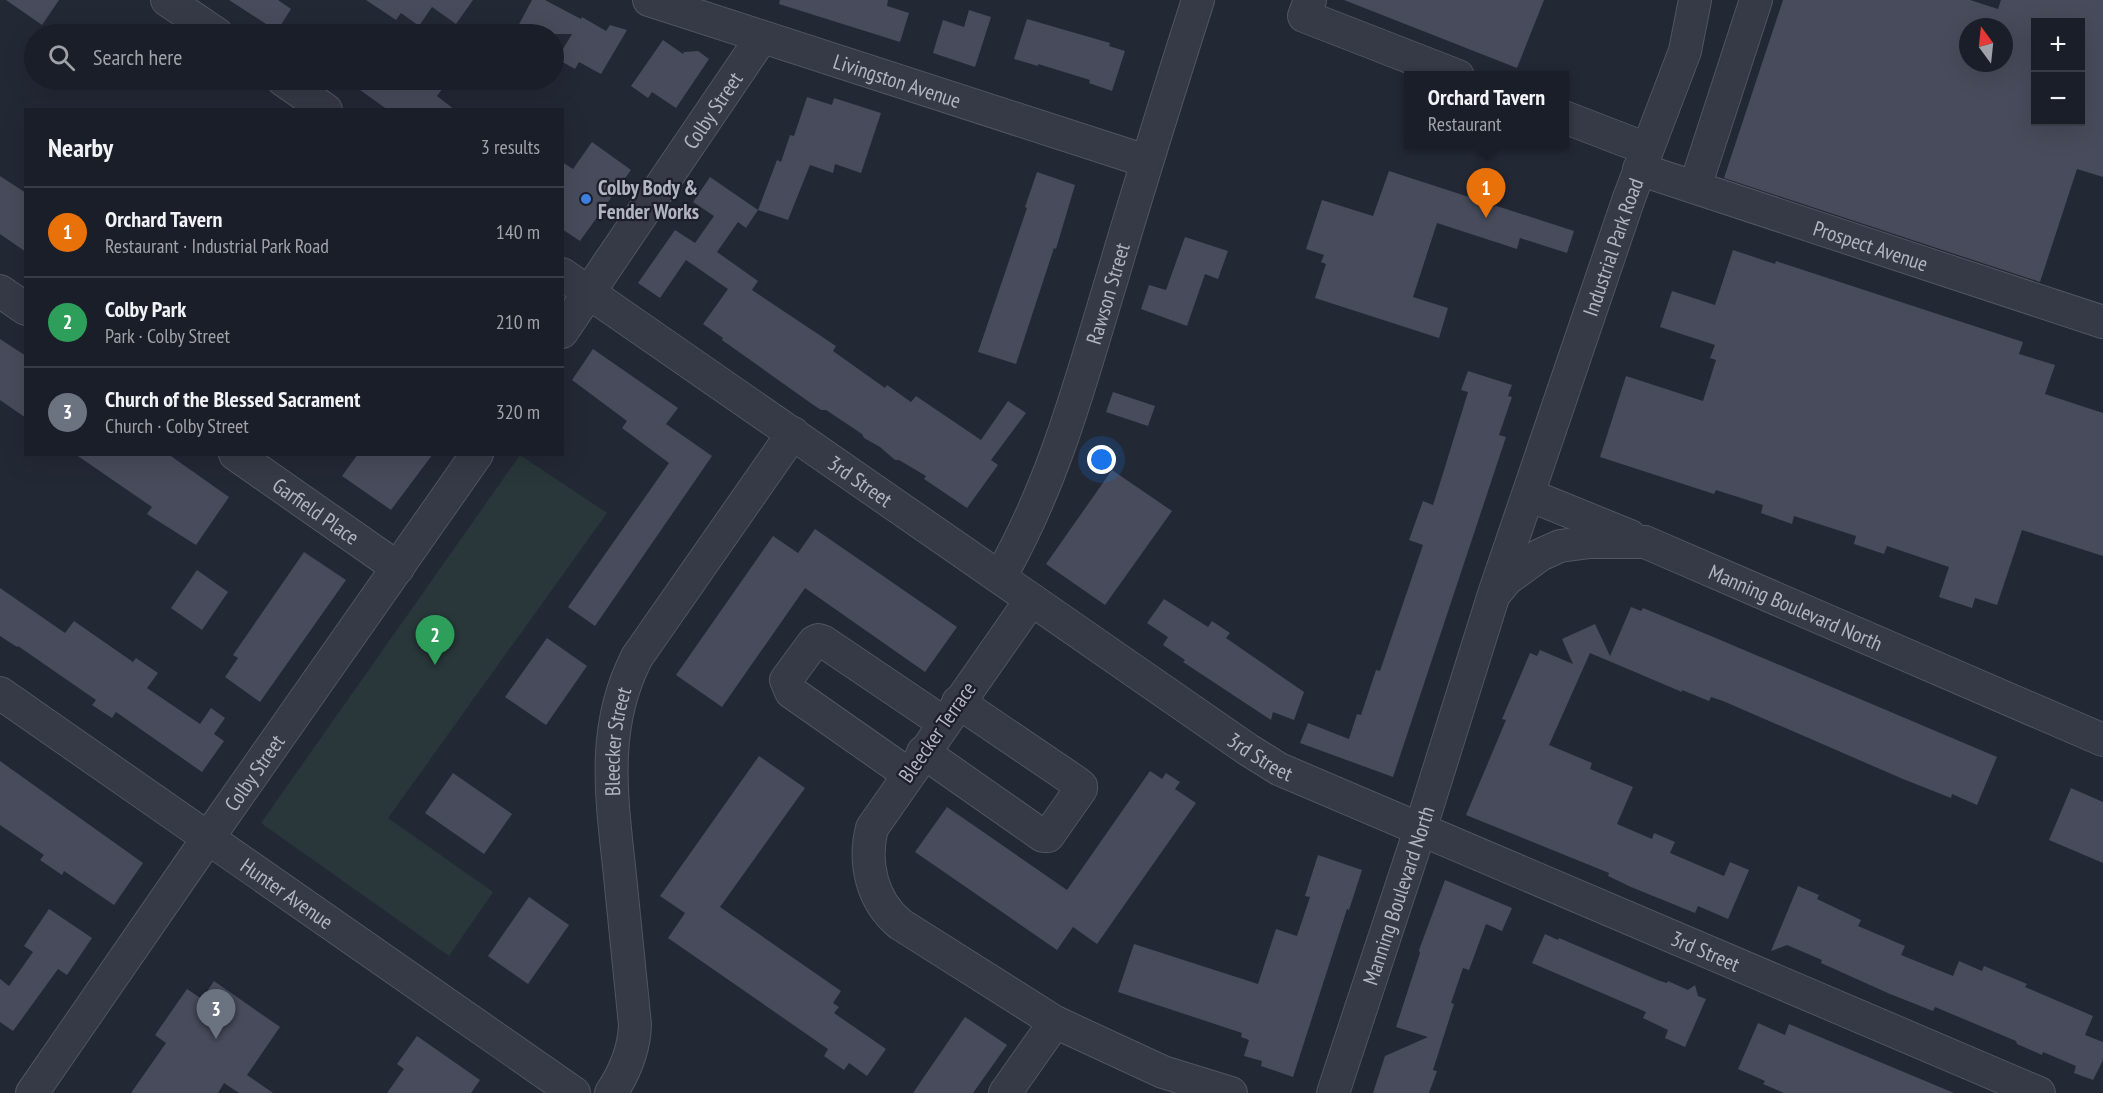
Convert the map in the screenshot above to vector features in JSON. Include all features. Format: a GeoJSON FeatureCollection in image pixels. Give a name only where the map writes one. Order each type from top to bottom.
{"type":"FeatureCollection","features":[{"type":"Feature","properties":{"kind":"street"},"geometry":{"type":"LineString","coordinates":[[167,0],[202,24]]}},
{"type":"Feature","properties":{"kind":"street","name":"Livingston Avenue"},"geometry":{"type":"LineString","coordinates":[[649,0],[1146,161]]}},
{"type":"Feature","properties":{"kind":"street","name":"Rawson Street"},"geometry":{"type":"LineString","coordinates":[[1000,578],[1037,505],[1070,418],[1146,161],[1198,0]]}},
{"type":"Feature","properties":{"kind":"street"},"geometry":{"type":"LineString","coordinates":[[1310,0],[1304,16],[1448,71]]}},
{"type":"Feature","properties":{"kind":"street","name":"Industrial Park Road"},"geometry":{"type":"LineString","coordinates":[[1529,495],[1643,159],[1685,51],[1695,0]]}},
{"type":"Feature","properties":{"kind":"street"},"geometry":{"type":"LineString","coordinates":[[1695,187],[1756,0]]}},
{"type":"Feature","properties":{"kind":"street","name":"Colby Street"},"geometry":{"type":"LineString","coordinates":[[564,329],[762,37]]}},
{"type":"Feature","properties":{"kind":"street"},"geometry":{"type":"LineString","coordinates":[[297,90],[323,108]]}},
{"type":"Feature","properties":{"kind":"street","name":"Prospect Avenue"},"geometry":{"type":"LineString","coordinates":[[1569,120],[1695,187],[2103,322]]}},
{"type":"Feature","properties":{"kind":"street","name":"3rd Street"},"geometry":{"type":"LineString","coordinates":[[564,275],[1257,756],[1290,774],[2039,1093]]}},
{"type":"Feature","properties":{"kind":"street"},"geometry":{"type":"LineString","coordinates":[[0,291],[24,308]]}},
{"type":"Feature","properties":{"kind":"street","name":"Bleecker Street"},"geometry":{"type":"LineString","coordinates":[[611,1093],[629,1060],[635,1025],[611,796],[612,746],[622,689],[643,648],[793,434]]}},
{"type":"Feature","properties":{"kind":"street","name":"Garfield Place"},"geometry":{"type":"LineString","coordinates":[[238,456],[398,568]]}},
{"type":"Feature","properties":{"kind":"street","name":"Colby Street"},"geometry":{"type":"LineString","coordinates":[[33,1093],[476,456]]}},
{"type":"Feature","properties":{"kind":"street"},"geometry":{"type":"LineString","coordinates":[[1529,495],[1645,542]]}},
{"type":"Feature","properties":{"kind":"street","name":"Manning Boulevard North"},"geometry":{"type":"LineString","coordinates":[[1333,1093],[1420,830],[1494,594],[1529,495]]}},
{"type":"Feature","properties":{"kind":"street","name":"Manning Boulevard North"},"geometry":{"type":"LineString","coordinates":[[1494,594],[1507,579],[1539,555],[1560,546],[1590,542],[1645,542],[2103,740]]}},
{"type":"Feature","properties":{"kind":"street","name":"Bleecker Terrace"},"geometry":{"type":"LineString","coordinates":[[1031,600],[872,828],[868,847],[871,873],[880,902],[900,924],[1054,1022],[1163,1072],[1231,1093]]}},
{"type":"Feature","properties":{"kind":"street"},"geometry":{"type":"LineString","coordinates":[[818,640],[824,642],[1076,782],[1081,789],[1048,836],[1043,836],[916,763],[790,692],[786,681],[814,642],[818,640]]}},
{"type":"Feature","properties":{"kind":"street","name":"Hunter Avenue"},"geometry":{"type":"LineString","coordinates":[[0,693],[574,1093]]}},
{"type":"Feature","properties":{"kind":"street"},"geometry":{"type":"LineString","coordinates":[[1005,1093],[1054,1022]]}},
{"type":"Feature","properties":{"kind":"shaded area"},"geometry":{"type":"Polygon","coordinates":[[[519,456],[607,513],[388,818],[493,892],[449,956],[261,823],[519,456]]]}},
{"type":"Feature","properties":{"kind":"building"},"geometry":{"type":"Polygon","coordinates":[[[6,0],[59,0],[41,24],[6,0]]]}},
{"type":"Feature","properties":{"kind":"building"},"geometry":{"type":"Polygon","coordinates":[[[229,0],[278,0],[291,9],[281,24],[266,24],[229,0]]]}},
{"type":"Feature","properties":{"kind":"building"},"geometry":{"type":"Polygon","coordinates":[[[366,0],[473,0],[456,24],[432,7],[420,24],[416,24],[401,13],[396,20],[366,0]]]}},
{"type":"Feature","properties":{"kind":"building"},"geometry":{"type":"Polygon","coordinates":[[[532,0],[545,0],[606,31],[610,25],[627,30],[601,74],[579,62],[575,69],[564,63],[564,47],[572,34],[564,34],[564,24],[519,24],[532,0]]]}},
{"type":"Feature","properties":{"kind":"building"},"geometry":{"type":"Polygon","coordinates":[[[780,0],[888,0],[887,6],[909,13],[900,42],[779,4],[780,0]]]}},
{"type":"Feature","properties":{"kind":"building"},"geometry":{"type":"Polygon","coordinates":[[[1344,0],[1544,0],[1517,68],[1344,0]]]}},
{"type":"Feature","properties":{"kind":"building"},"geometry":{"type":"Polygon","coordinates":[[[1783,0],[1970,0],[1998,9],[2001,0],[2103,0],[2103,177],[2077,169],[2040,282],[1724,178],[1783,0]]]}},
{"type":"Feature","properties":{"kind":"building"},"geometry":{"type":"Polygon","coordinates":[[[969,10],[991,17],[975,67],[933,53],[943,20],[964,27],[969,10]]]}},
{"type":"Feature","properties":{"kind":"building"},"geometry":{"type":"Polygon","coordinates":[[[1027,19],[1110,43],[1109,46],[1125,51],[1112,91],[1089,83],[1090,80],[1014,59],[1027,19]]]}},
{"type":"Feature","properties":{"kind":"building"},"geometry":{"type":"Polygon","coordinates":[[[663,40],[683,54],[698,51],[709,59],[676,108],[652,92],[648,98],[631,86],[663,40]]]}},
{"type":"Feature","properties":{"kind":"building"},"geometry":{"type":"Polygon","coordinates":[[[360,90],[442,90],[437,96],[452,108],[385,108],[360,90]]]}},
{"type":"Feature","properties":{"kind":"building"},"geometry":{"type":"Polygon","coordinates":[[[807,97],[832,105],[834,98],[881,113],[861,173],[835,164],[833,173],[810,165],[788,220],[758,210],[777,160],[781,162],[790,135],[794,136],[807,97]]]}},
{"type":"Feature","properties":{"kind":"building","name":"Colby Body & Fender Works"},"geometry":{"type":"Polygon","coordinates":[[[592,142],[631,170],[580,241],[564,230],[564,163],[573,169],[592,142]]]}},
{"type":"Feature","properties":{"kind":"building"},"geometry":{"type":"Polygon","coordinates":[[[1389,171],[1574,231],[1567,253],[1520,238],[1517,249],[1437,223],[1413,297],[1448,308],[1439,338],[1315,298],[1326,264],[1321,262],[1324,255],[1306,249],[1322,200],[1373,216],[1389,171]]]}},
{"type":"Feature","properties":{"kind":"building"},"geometry":{"type":"Polygon","coordinates":[[[1037,172],[1075,185],[1056,249],[1054,248],[1016,364],[978,352],[1037,172]]]}},
{"type":"Feature","properties":{"kind":"building"},"geometry":{"type":"Polygon","coordinates":[[[0,176],[24,192],[24,251],[0,234],[0,176]]]}},
{"type":"Feature","properties":{"kind":"building"},"geometry":{"type":"Polygon","coordinates":[[[710,177],[758,210],[746,228],[738,222],[717,252],[758,281],[752,290],[836,346],[833,351],[885,388],[887,385],[911,402],[916,396],[981,440],[1008,401],[1026,413],[991,460],[998,465],[967,508],[924,479],[926,476],[899,460],[895,460],[880,447],[864,438],[862,434],[826,410],[821,410],[812,404],[703,324],[728,289],[686,260],[660,298],[638,283],[675,230],[695,243],[714,216],[693,202],[710,177]]]}},
{"type":"Feature","properties":{"kind":"building"},"geometry":{"type":"Polygon","coordinates":[[[1185,237],[1228,251],[1218,279],[1205,274],[1187,326],[1141,309],[1149,285],[1166,290],[1185,237]]]}},
{"type":"Feature","properties":{"kind":"building"},"geometry":{"type":"Polygon","coordinates":[[[1733,250],[1775,264],[1776,261],[2023,342],[2019,354],[2055,365],[2045,394],[2103,413],[2103,556],[2022,530],[1997,605],[1975,598],[1972,608],[1939,597],[1949,567],[1887,546],[1884,554],[1854,544],[1856,536],[1794,516],[1792,524],[1761,513],[1763,505],[1716,490],[1714,494],[1600,457],[1626,376],[1703,401],[1716,360],[1710,358],[1715,345],[1660,327],[1672,291],[1715,305],[1733,250]]]}},
{"type":"Feature","properties":{"kind":"building"},"geometry":{"type":"Polygon","coordinates":[[[0,339],[24,355],[24,417],[0,400],[0,339]]]}},
{"type":"Feature","properties":{"kind":"building"},"geometry":{"type":"Polygon","coordinates":[[[593,349],[678,408],[666,424],[712,456],[595,626],[568,607],[669,463],[622,428],[627,421],[572,380],[593,349]]]}},
{"type":"Feature","properties":{"kind":"building"},"geometry":{"type":"Polygon","coordinates":[[[1468,371],[1512,385],[1508,396],[1512,397],[1499,435],[1506,437],[1393,777],[1300,743],[1308,723],[1349,739],[1357,714],[1361,715],[1376,670],[1380,671],[1423,545],[1409,540],[1423,501],[1433,505],[1468,392],[1461,390],[1468,371]]]}},
{"type":"Feature","properties":{"kind":"building"},"geometry":{"type":"Polygon","coordinates":[[[1113,392],[1155,406],[1148,426],[1106,412],[1113,392]]]}},
{"type":"Feature","properties":{"kind":"building"},"geometry":{"type":"Polygon","coordinates":[[[78,456],[171,456],[229,497],[196,545],[147,514],[152,507],[78,456]]]}},
{"type":"Feature","properties":{"kind":"building"},"geometry":{"type":"Polygon","coordinates":[[[357,456],[432,456],[391,510],[342,476],[357,456]]]}},
{"type":"Feature","properties":{"kind":"building"},"geometry":{"type":"Polygon","coordinates":[[[1112,470],[1172,511],[1105,605],[1046,564],[1112,470]]]}},
{"type":"Feature","properties":{"kind":"building"},"geometry":{"type":"Polygon","coordinates":[[[815,529],[957,627],[925,672],[805,588],[722,707],[676,675],[773,536],[798,553],[815,529]]]}},
{"type":"Feature","properties":{"kind":"building"},"geometry":{"type":"Polygon","coordinates":[[[304,552],[346,580],[260,702],[225,677],[238,658],[233,655],[304,552]]]}},
{"type":"Feature","properties":{"kind":"building"},"geometry":{"type":"Polygon","coordinates":[[[197,570],[228,592],[202,630],[171,608],[197,570]]]}},
{"type":"Feature","properties":{"kind":"building"},"geometry":{"type":"Polygon","coordinates":[[[0,588],[65,633],[74,621],[133,662],[136,658],[158,673],[147,688],[200,724],[211,708],[225,718],[214,734],[224,741],[202,772],[116,712],[112,718],[92,705],[96,700],[0,636],[0,588]]]}},
{"type":"Feature","properties":{"kind":"building"},"geometry":{"type":"Polygon","coordinates":[[[1164,599],[1208,627],[1212,621],[1230,633],[1226,638],[1304,692],[1294,720],[1273,712],[1271,720],[1183,662],[1185,660],[1163,645],[1168,637],[1147,623],[1164,599]]]}},
{"type":"Feature","properties":{"kind":"building"},"geometry":{"type":"Polygon","coordinates":[[[1631,607],[1641,611],[1643,608],[1997,757],[1977,805],[1952,794],[1951,798],[1903,779],[1723,701],[1711,697],[1709,701],[1682,690],[1682,692],[1590,653],[1549,745],[1592,763],[1590,769],[1633,787],[1617,824],[1652,839],[1654,833],[1675,842],[1670,853],[1724,876],[1730,862],[1749,870],[1728,919],[1698,906],[1695,913],[1631,887],[1608,876],[1609,873],[1466,815],[1506,720],[1502,719],[1530,653],[1537,656],[1540,650],[1573,664],[1562,639],[1595,624],[1610,656],[1631,607]]]}},
{"type":"Feature","properties":{"kind":"building"},"geometry":{"type":"Polygon","coordinates":[[[547,638],[587,666],[546,725],[505,697],[547,638]]]}},
{"type":"Feature","properties":{"kind":"building"},"geometry":{"type":"Polygon","coordinates":[[[759,756],[805,788],[720,907],[841,991],[833,1003],[839,1007],[834,1013],[886,1049],[867,1076],[849,1063],[844,1070],[824,1056],[828,1049],[668,938],[685,913],[660,896],[759,756]]]}},
{"type":"Feature","properties":{"kind":"building"},"geometry":{"type":"Polygon","coordinates":[[[0,761],[143,863],[114,905],[64,871],[62,875],[40,860],[44,855],[0,825],[0,761]]]}},
{"type":"Feature","properties":{"kind":"building"},"geometry":{"type":"Polygon","coordinates":[[[1150,771],[1162,779],[1166,773],[1180,782],[1175,789],[1196,803],[1097,944],[1073,927],[1057,950],[915,852],[947,807],[1067,890],[1150,771]]]}},
{"type":"Feature","properties":{"kind":"building"},"geometry":{"type":"Polygon","coordinates":[[[453,773],[512,814],[484,854],[425,813],[453,773]]]}},
{"type":"Feature","properties":{"kind":"building"},"geometry":{"type":"Polygon","coordinates":[[[2071,788],[2103,802],[2103,863],[2049,840],[2071,788]]]}},
{"type":"Feature","properties":{"kind":"building"},"geometry":{"type":"Polygon","coordinates":[[[1318,855],[1362,870],[1349,910],[1347,909],[1293,1077],[1261,1066],[1262,1061],[1244,1056],[1249,1040],[1241,1037],[1242,1033],[1118,992],[1134,944],[1258,984],[1276,929],[1297,936],[1310,897],[1305,896],[1318,855]]]}},
{"type":"Feature","properties":{"kind":"building"},"geometry":{"type":"Polygon","coordinates":[[[1445,880],[1512,908],[1502,931],[1486,924],[1469,970],[1463,968],[1451,1003],[1454,1004],[1433,1070],[1437,1071],[1429,1093],[1373,1093],[1385,1056],[1428,1037],[1396,1027],[1420,953],[1419,950],[1445,880]]]}},
{"type":"Feature","properties":{"kind":"building"},"geometry":{"type":"Polygon","coordinates":[[[1798,886],[1819,895],[1817,899],[1861,920],[1858,926],[1905,946],[1901,955],[1953,976],[1959,961],[1982,971],[1984,966],[2027,984],[2025,987],[2093,1016],[2085,1035],[2103,1042],[2103,1060],[2093,1080],[2074,1073],[2076,1066],[2043,1052],[2042,1055],[2017,1044],[2016,1041],[1935,1007],[1933,1011],[1890,994],[1787,945],[1771,951],[1798,886]]]}},
{"type":"Feature","properties":{"kind":"building"},"geometry":{"type":"Polygon","coordinates":[[[529,897],[569,925],[528,984],[488,956],[529,897]]]}},
{"type":"Feature","properties":{"kind":"building"},"geometry":{"type":"Polygon","coordinates":[[[49,909],[92,938],[67,975],[58,969],[13,1031],[0,1022],[0,979],[9,986],[33,952],[24,946],[49,909]]]}},
{"type":"Feature","properties":{"kind":"building"},"geometry":{"type":"Polygon","coordinates":[[[1545,934],[1660,981],[1667,983],[1668,981],[1688,990],[1695,985],[1698,996],[1706,999],[1685,1047],[1665,1038],[1668,1030],[1643,1018],[1646,1012],[1532,963],[1545,934]]]}},
{"type":"Feature","properties":{"kind":"building"},"geometry":{"type":"Polygon","coordinates":[[[214,981],[280,1027],[247,1075],[273,1093],[239,1093],[224,1083],[218,1093],[131,1093],[166,1043],[155,1035],[187,989],[202,999],[214,981]]]}},
{"type":"Feature","properties":{"kind":"building"},"geometry":{"type":"Polygon","coordinates":[[[965,1017],[1007,1045],[973,1093],[913,1093],[965,1017]]]}},
{"type":"Feature","properties":{"kind":"building"},"geometry":{"type":"Polygon","coordinates":[[[1758,1023],[1785,1035],[1789,1024],[1954,1093],[1784,1093],[1763,1084],[1765,1081],[1738,1069],[1758,1023]]]}},
{"type":"Feature","properties":{"kind":"building"},"geometry":{"type":"Polygon","coordinates":[[[417,1036],[480,1080],[471,1093],[387,1093],[404,1069],[397,1064],[417,1036]]]}},
{"type":"Feature","properties":{"kind":"place","name":"Colby Body & Fender Works"},"geometry":{"type":"Point","coordinates":[586,199]}},
{"type":"Feature","properties":{"kind":"place","name":"Orchard Tavern"},"geometry":{"type":"Point","coordinates":[1486,218]}},
{"type":"Feature","properties":{"kind":"place","name":"Colby Park"},"geometry":{"type":"Point","coordinates":[435,665]}},
{"type":"Feature","properties":{"kind":"place","name":"Church of the Blessed Sacrament"},"geometry":{"type":"Point","coordinates":[216,1039]}}]}
